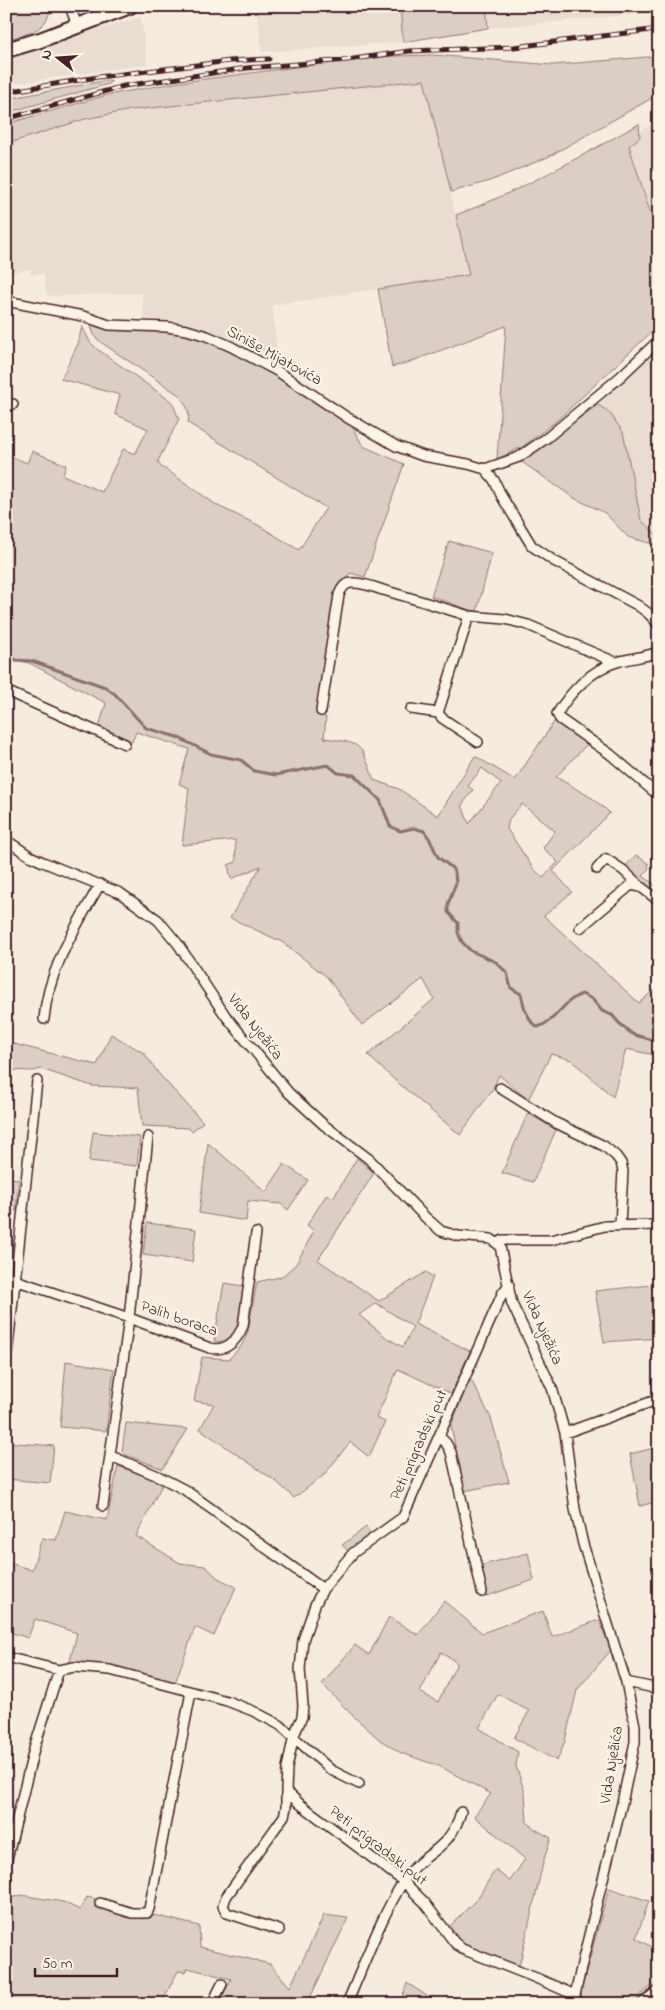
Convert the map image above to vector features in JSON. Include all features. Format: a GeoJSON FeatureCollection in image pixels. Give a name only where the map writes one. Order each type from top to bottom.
{"type":"FeatureCollection","features":[{"type":"Feature","properties":{"kind":"main road"},"geometry":{"type":"LineString","coordinates":[[6,50],[40,40],[121,8]]}},
{"type":"Feature","properties":{"kind":"street"},"geometry":{"type":"LineString","coordinates":[[70,6],[77,26]]}},
{"type":"Feature","properties":{"kind":"street","name":"Siniše Mijatovića"},"geometry":{"type":"LineString","coordinates":[[6,301],[83,316],[109,324],[167,327],[207,336],[238,349],[277,371],[348,418],[396,446],[422,456],[485,469]]}},
{"type":"Feature","properties":{"kind":"street"},"geometry":{"type":"LineString","coordinates":[[659,340],[620,377],[548,437],[519,457],[485,469],[494,480],[532,546],[554,561],[637,605],[659,625]]}},
{"type":"Feature","properties":{"kind":"street"},"geometry":{"type":"LineString","coordinates":[[321,711],[339,595],[343,587],[348,584],[364,584],[469,616],[505,619],[528,625],[615,662]]}},
{"type":"Feature","properties":{"kind":"street"},"geometry":{"type":"LineString","coordinates":[[438,713],[469,616]]}},
{"type":"Feature","properties":{"kind":"street"},"geometry":{"type":"LineString","coordinates":[[659,652],[615,662],[581,683],[557,714],[560,719],[603,749],[659,796]]}},
{"type":"Feature","properties":{"kind":"street"},"geometry":{"type":"LineString","coordinates":[[6,691],[125,744]]}},
{"type":"Feature","properties":{"kind":"street"},"geometry":{"type":"LineString","coordinates":[[411,709],[438,713],[442,718],[478,742]]}},
{"type":"Feature","properties":{"kind":"street","name":"Vida Nježića"},"geometry":{"type":"LineString","coordinates":[[6,840],[30,856],[120,893],[158,920],[178,944],[225,1015],[278,1082],[318,1119],[369,1159],[432,1225],[449,1235],[486,1238],[497,1243],[502,1251],[512,1304],[552,1388],[565,1433],[583,1544],[626,1682],[634,1717],[635,1742],[576,2000]]}},
{"type":"Feature","properties":{"kind":"street"},"geometry":{"type":"LineString","coordinates":[[598,869],[606,859],[623,870],[659,901]]}},
{"type":"Feature","properties":{"kind":"street"},"geometry":{"type":"LineString","coordinates":[[44,1019],[46,998],[59,958],[100,884]]}},
{"type":"Feature","properties":{"kind":"street"},"geometry":{"type":"LineString","coordinates":[[580,928],[628,886],[640,886]]}},
{"type":"Feature","properties":{"kind":"street"},"geometry":{"type":"LineString","coordinates":[[6,1364],[36,1081]]}},
{"type":"Feature","properties":{"kind":"street"},"geometry":{"type":"LineString","coordinates":[[500,1088],[556,1123],[604,1146],[616,1156],[621,1163],[622,1171],[620,1225]]}},
{"type":"Feature","properties":{"kind":"street"},"geometry":{"type":"LineString","coordinates":[[103,1506],[129,1318],[148,1137]]}},
{"type":"Feature","properties":{"kind":"street"},"geometry":{"type":"LineString","coordinates":[[497,1243],[503,1240],[551,1240],[592,1228],[620,1225],[659,1225]]}},
{"type":"Feature","properties":{"kind":"street","name":"Palih boraca"},"geometry":{"type":"LineString","coordinates":[[6,1277],[216,1349],[230,1345],[238,1337],[243,1326],[256,1233]]}},
{"type":"Feature","properties":{"kind":"street","name":"Peti prigradski put"},"geometry":{"type":"LineString","coordinates":[[509,1285],[503,1292],[473,1356],[440,1437],[403,1517],[353,1552],[322,1588],[303,1640],[300,1669],[302,1717],[294,1735],[286,1768],[286,1791],[300,1804],[403,1881],[425,1903],[454,1942],[462,1949],[536,1978],[576,2000]]}},
{"type":"Feature","properties":{"kind":"street"},"geometry":{"type":"LineString","coordinates":[[565,1433],[659,1399]]}},
{"type":"Feature","properties":{"kind":"street"},"geometry":{"type":"LineString","coordinates":[[440,1437],[451,1452],[482,1592]]}},
{"type":"Feature","properties":{"kind":"street"},"geometry":{"type":"LineString","coordinates":[[111,1456],[158,1476],[184,1490],[322,1588]]}},
{"type":"Feature","properties":{"kind":"street"},"geometry":{"type":"LineString","coordinates":[[6,1657],[59,1670],[74,1667],[110,1670],[253,1711],[280,1725],[294,1735],[331,1770],[359,1784]]}},
{"type":"Feature","properties":{"kind":"street"},"geometry":{"type":"LineString","coordinates":[[6,1863],[34,1749],[59,1670]]}},
{"type":"Feature","properties":{"kind":"street"},"geometry":{"type":"LineString","coordinates":[[626,1682],[659,1689]]}},
{"type":"Feature","properties":{"kind":"street"},"geometry":{"type":"LineString","coordinates":[[100,1903],[136,1914],[147,1913],[149,1910],[191,1692]]}},
{"type":"Feature","properties":{"kind":"street"},"geometry":{"type":"LineString","coordinates":[[279,1930],[227,1913],[223,1906],[226,1897],[284,1816],[286,1791]]}},
{"type":"Feature","properties":{"kind":"street"},"geometry":{"type":"LineString","coordinates":[[348,2002],[386,1914],[403,1881],[412,1870],[451,1836],[457,1826],[461,1812]]}},
{"type":"Feature","properties":{"kind":"street"},"geometry":{"type":"LineString","coordinates":[[212,2004],[222,1984]]}},
{"type":"Feature","properties":{"kind":"street"},"geometry":{"type":"LineString","coordinates":[[641,2004],[659,1990]]}},
{"type":"Feature","properties":{"kind":"shaded area"},"geometry":{"type":"Polygon","coordinates":[[[6,6],[51,6],[49,15],[41,26],[29,33],[6,40],[6,6]]]}},
{"type":"Feature","properties":{"kind":"shaded area"},"geometry":{"type":"Polygon","coordinates":[[[400,6],[403,42],[262,52],[256,7],[400,6]]]}},
{"type":"Feature","properties":{"kind":"shaded area"},"geometry":{"type":"Polygon","coordinates":[[[400,6],[486,6],[488,28],[403,42],[400,6]]]}},
{"type":"Feature","properties":{"kind":"shaded area"},"geometry":{"type":"Polygon","coordinates":[[[486,6],[650,6],[650,13],[488,28],[486,6]]]}},
{"type":"Feature","properties":{"kind":"shaded area"},"geometry":{"type":"Polygon","coordinates":[[[141,17],[147,64],[6,85],[6,59],[78,35],[141,17]]]}},
{"type":"Feature","properties":{"kind":"shaded area"},"geometry":{"type":"Polygon","coordinates":[[[433,55],[553,65],[659,56],[659,94],[548,157],[490,181],[451,192],[424,80],[131,110],[85,119],[6,144],[6,124],[107,95],[174,83],[358,59],[433,55]]]}},
{"type":"Feature","properties":{"kind":"shaded area"},"geometry":{"type":"Polygon","coordinates":[[[425,79],[469,275],[272,305],[278,361],[215,333],[175,321],[144,319],[142,293],[50,296],[46,292],[44,273],[31,275],[30,269],[6,273],[6,144],[85,119],[131,110],[425,79]]]}},
{"type":"Feature","properties":{"kind":"shaded area"},"geometry":{"type":"Polygon","coordinates":[[[112,81],[108,84],[6,113],[6,99],[112,81]]]}},
{"type":"Feature","properties":{"kind":"shaded area"},"geometry":{"type":"Polygon","coordinates":[[[659,121],[659,240],[629,146],[640,137],[641,130],[659,121]]]}},
{"type":"Feature","properties":{"kind":"shaded area"},"geometry":{"type":"Polygon","coordinates":[[[639,124],[640,137],[629,146],[659,240],[659,325],[554,423],[522,447],[497,459],[506,326],[392,367],[378,289],[469,275],[456,215],[527,184],[639,124]]]}},
{"type":"Feature","properties":{"kind":"shaded area"},"geometry":{"type":"Polygon","coordinates":[[[90,324],[111,328],[171,332],[201,338],[278,375],[350,423],[363,446],[404,464],[365,577],[350,573],[336,590],[316,715],[326,717],[324,738],[347,742],[359,747],[363,752],[374,780],[399,789],[438,816],[475,756],[515,780],[556,719],[565,728],[589,742],[556,777],[592,798],[610,813],[553,871],[572,892],[544,916],[639,1003],[654,990],[659,994],[659,1056],[626,1049],[613,1097],[571,1060],[551,1054],[528,1100],[499,1075],[492,1090],[460,1135],[368,1055],[434,999],[423,979],[362,1025],[327,977],[282,942],[230,918],[261,866],[231,879],[228,865],[236,862],[235,840],[182,845],[189,788],[179,784],[189,749],[136,732],[132,742],[99,727],[106,703],[29,663],[6,658],[6,454],[27,463],[32,451],[66,465],[63,475],[102,492],[123,449],[135,454],[148,429],[115,414],[120,395],[61,379],[78,344],[82,326],[90,342],[97,349],[172,402],[179,419],[158,461],[161,467],[218,506],[258,525],[299,550],[326,508],[188,423],[188,411],[179,395],[95,337],[90,324]],[[482,768],[468,786],[473,790],[462,805],[469,824],[501,783],[482,768]],[[522,804],[509,819],[507,829],[533,868],[543,878],[558,862],[543,848],[555,831],[522,804]]]}},
{"type":"Feature","properties":{"kind":"shaded area"},"geometry":{"type":"Polygon","coordinates":[[[659,348],[659,534],[656,534],[641,520],[623,432],[609,413],[598,405],[659,348]]]}},
{"type":"Feature","properties":{"kind":"shaded area"},"geometry":{"type":"Polygon","coordinates":[[[598,405],[609,412],[623,432],[641,520],[656,534],[659,534],[659,546],[628,537],[605,513],[574,498],[519,460],[598,405]]]}},
{"type":"Feature","properties":{"kind":"shaded area"},"geometry":{"type":"Polygon","coordinates":[[[449,541],[492,553],[477,611],[431,596],[449,541]]]}},
{"type":"Feature","properties":{"kind":"shaded area"},"geometry":{"type":"Polygon","coordinates":[[[636,855],[649,864],[649,868],[643,876],[655,885],[659,881],[659,897],[624,868],[636,855]]]}},
{"type":"Feature","properties":{"kind":"shaded area"},"geometry":{"type":"Polygon","coordinates":[[[111,1034],[144,1053],[159,1074],[203,1122],[192,1131],[188,1128],[142,1126],[138,1088],[92,1086],[41,1069],[33,1071],[6,1070],[6,1042],[97,1065],[111,1034]]]}},
{"type":"Feature","properties":{"kind":"shaded area"},"geometry":{"type":"Polygon","coordinates":[[[528,1113],[556,1130],[533,1182],[502,1173],[528,1113]]]}},
{"type":"Feature","properties":{"kind":"shaded area"},"geometry":{"type":"Polygon","coordinates":[[[93,1132],[140,1137],[137,1166],[89,1161],[93,1132]]]}},
{"type":"Feature","properties":{"kind":"shaded area"},"geometry":{"type":"Polygon","coordinates":[[[208,1143],[266,1192],[284,1164],[308,1180],[288,1210],[281,1204],[248,1201],[246,1221],[199,1213],[208,1143]]]}},
{"type":"Feature","properties":{"kind":"shaded area"},"geometry":{"type":"Polygon","coordinates":[[[357,1158],[374,1173],[318,1260],[379,1301],[426,1272],[433,1277],[415,1324],[470,1351],[451,1394],[398,1369],[376,1418],[385,1422],[369,1457],[350,1442],[324,1475],[294,1498],[277,1482],[200,1429],[214,1404],[194,1401],[202,1357],[229,1359],[242,1345],[248,1331],[257,1282],[280,1277],[296,1264],[314,1231],[307,1225],[327,1194],[333,1198],[357,1158]],[[376,1303],[359,1315],[387,1338],[403,1347],[413,1327],[376,1303]]]}},
{"type":"Feature","properties":{"kind":"shaded area"},"geometry":{"type":"Polygon","coordinates":[[[6,1178],[19,1179],[16,1211],[6,1210],[6,1178]]]}},
{"type":"Feature","properties":{"kind":"shaded area"},"geometry":{"type":"Polygon","coordinates":[[[147,1223],[196,1229],[192,1262],[143,1255],[147,1223]]]}},
{"type":"Feature","properties":{"kind":"shaded area"},"geometry":{"type":"Polygon","coordinates":[[[224,1283],[244,1286],[241,1314],[235,1331],[230,1337],[223,1341],[214,1341],[224,1283]]]}},
{"type":"Feature","properties":{"kind":"shaded area"},"geometry":{"type":"Polygon","coordinates":[[[651,1285],[659,1312],[659,1338],[604,1342],[595,1291],[651,1285]]]}},
{"type":"Feature","properties":{"kind":"shaded area"},"geometry":{"type":"Polygon","coordinates":[[[66,1361],[114,1369],[106,1431],[60,1427],[66,1361]]]}},
{"type":"Feature","properties":{"kind":"shaded area"},"geometry":{"type":"Polygon","coordinates":[[[470,1378],[491,1418],[509,1482],[464,1491],[451,1426],[470,1378]]]}},
{"type":"Feature","properties":{"kind":"shaded area"},"geometry":{"type":"Polygon","coordinates":[[[126,1423],[188,1429],[163,1469],[126,1455],[122,1451],[126,1423]]]}},
{"type":"Feature","properties":{"kind":"shaded area"},"geometry":{"type":"Polygon","coordinates":[[[6,1442],[54,1446],[50,1483],[6,1479],[6,1442]]]}},
{"type":"Feature","properties":{"kind":"shaded area"},"geometry":{"type":"Polygon","coordinates":[[[658,1447],[659,1501],[640,1506],[630,1454],[658,1447]]]}},
{"type":"Feature","properties":{"kind":"shaded area"},"geometry":{"type":"Polygon","coordinates":[[[118,1466],[163,1483],[136,1536],[180,1563],[205,1566],[218,1578],[236,1587],[214,1636],[195,1627],[175,1683],[104,1666],[69,1665],[77,1633],[35,1619],[28,1638],[6,1631],[6,1562],[32,1570],[42,1538],[56,1540],[65,1511],[107,1520],[118,1466]]]}},
{"type":"Feature","properties":{"kind":"shaded area"},"geometry":{"type":"Polygon","coordinates":[[[366,1527],[372,1534],[350,1553],[342,1545],[366,1527]]]}},
{"type":"Feature","properties":{"kind":"shaded area"},"geometry":{"type":"Polygon","coordinates":[[[528,1553],[534,1580],[487,1596],[479,1566],[528,1553]]]}},
{"type":"Feature","properties":{"kind":"shaded area"},"geometry":{"type":"Polygon","coordinates":[[[444,1601],[482,1633],[543,1611],[552,1637],[599,1620],[611,1650],[577,1690],[565,1741],[557,1761],[514,1738],[529,1711],[498,1694],[479,1728],[518,1752],[516,1766],[525,1793],[527,1822],[551,1838],[544,1859],[519,1967],[465,1946],[457,1940],[449,1927],[477,1899],[495,1870],[510,1881],[525,1859],[474,1816],[491,1794],[439,1766],[401,1753],[380,1740],[322,1684],[355,1645],[369,1655],[389,1617],[418,1635],[444,1601]],[[441,1652],[420,1692],[438,1702],[457,1663],[441,1652]]]}},
{"type":"Feature","properties":{"kind":"shaded area"},"geometry":{"type":"Polygon","coordinates":[[[609,1888],[649,1901],[636,1938],[659,1951],[659,1980],[629,2004],[582,2004],[581,1991],[609,1888]]]}},
{"type":"Feature","properties":{"kind":"shaded area"},"geometry":{"type":"Polygon","coordinates":[[[21,1895],[63,1902],[80,1910],[87,1897],[96,1899],[96,1905],[131,1917],[143,1919],[154,1915],[199,1926],[200,1947],[270,1964],[290,1987],[324,1915],[348,1918],[310,1998],[314,2004],[219,2004],[231,1979],[188,1968],[186,1972],[178,1971],[161,2004],[109,2004],[100,2002],[92,1997],[86,2004],[6,2004],[6,1900],[21,1895]]]}},
{"type":"Feature","properties":{"kind":"shaded area"},"geometry":{"type":"Polygon","coordinates":[[[407,1983],[436,2002],[439,2004],[400,2004],[407,1983]]]}},
{"type":"Feature","properties":{"kind":"waterway"},"geometry":{"type":"LineString","coordinates":[[6,656],[16,660],[32,661],[105,687],[115,694],[146,728],[177,737],[211,754],[241,760],[254,771],[276,775],[328,765],[338,773],[354,775],[380,800],[390,826],[400,831],[414,828],[424,831],[438,857],[452,868],[455,873],[456,883],[448,904],[448,912],[458,923],[458,933],[462,942],[471,951],[496,962],[507,973],[511,988],[521,994],[525,1010],[532,1023],[538,1027],[545,1024],[570,1001],[582,994],[592,999],[602,1011],[612,1015],[632,1034],[659,1042]]}},
{"type":"Feature","properties":{"kind":"railway"},"geometry":{"type":"LineString","coordinates":[[6,119],[124,86],[247,68],[347,60],[409,51],[514,47],[659,29]]}},
{"type":"Feature","properties":{"kind":"railway"},"geometry":{"type":"LineString","coordinates":[[6,92],[98,77],[230,61],[269,59]]}}]}
